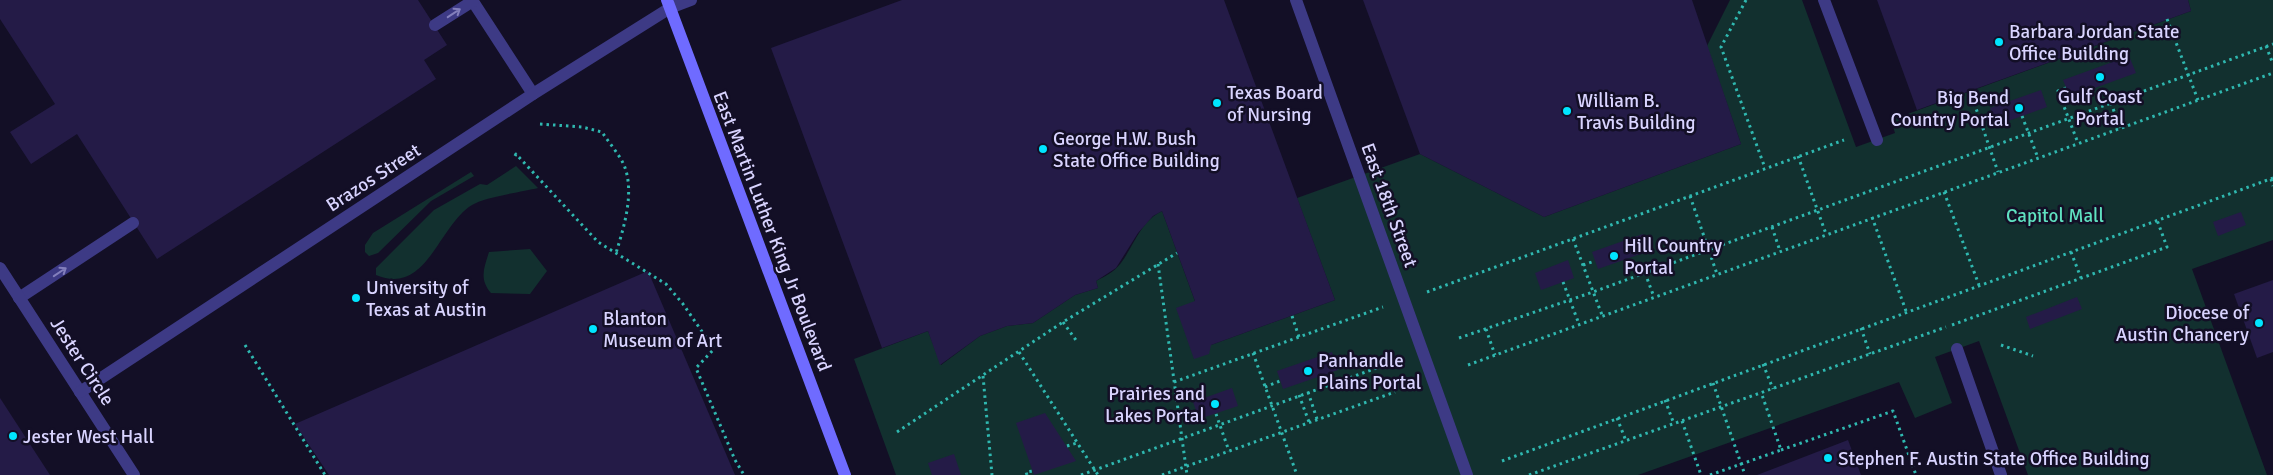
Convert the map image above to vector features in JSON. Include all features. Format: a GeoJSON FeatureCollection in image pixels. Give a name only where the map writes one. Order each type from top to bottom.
{"type":"FeatureCollection","features":[{"type":"Feature","properties":{"kind":"main road","name":"East Martin Luther King Jr Boulevard"},"geometry":{"type":"LineString","coordinates":[[668,4],[845,475]]}},
{"type":"Feature","properties":{"kind":"street"},"geometry":{"type":"LineString","coordinates":[[435,26],[472,0],[533,94]]}},
{"type":"Feature","properties":{"kind":"street","name":"Brazos Street"},"geometry":{"type":"LineString","coordinates":[[80,392],[668,4],[691,0]]}},
{"type":"Feature","properties":{"kind":"street","name":"East 18th Street"},"geometry":{"type":"LineString","coordinates":[[1296,0],[1467,475]]}},
{"type":"Feature","properties":{"kind":"street"},"geometry":{"type":"LineString","coordinates":[[1824,0],[1876,140]]}},
{"type":"Feature","properties":{"kind":"street"},"geometry":{"type":"LineString","coordinates":[[19,298],[133,223]]}},
{"type":"Feature","properties":{"kind":"street","name":"Jester Circle"},"geometry":{"type":"LineString","coordinates":[[0,268],[134,475]]}},
{"type":"Feature","properties":{"kind":"street"},"geometry":{"type":"LineString","coordinates":[[1957,349],[2001,475]]}},
{"type":"Feature","properties":{"kind":"path"},"geometry":{"type":"LineString","coordinates":[[1746,0],[1721,47],[1766,168]]}},
{"type":"Feature","properties":{"kind":"path"},"geometry":{"type":"LineString","coordinates":[[2167,19],[2198,100]]}},
{"type":"Feature","properties":{"kind":"path"},"geometry":{"type":"LineString","coordinates":[[1459,338],[1593,292],[2273,44]]}},
{"type":"Feature","properties":{"kind":"path"},"geometry":{"type":"LineString","coordinates":[[2266,46],[2273,64]]}},
{"type":"Feature","properties":{"kind":"path"},"geometry":{"type":"LineString","coordinates":[[1468,364],[2273,73]]}},
{"type":"Feature","properties":{"kind":"path"},"geometry":{"type":"LineString","coordinates":[[2066,88],[2058,91],[2078,143]]}},
{"type":"Feature","properties":{"kind":"path"},"geometry":{"type":"LineString","coordinates":[[1970,91],[1998,172]]}},
{"type":"Feature","properties":{"kind":"path"},"geometry":{"type":"LineString","coordinates":[[2110,103],[2120,128]]}},
{"type":"Feature","properties":{"kind":"path"},"geometry":{"type":"LineString","coordinates":[[2022,116],[2038,158]]}},
{"type":"Feature","properties":{"kind":"path"},"geometry":{"type":"LineString","coordinates":[[540,124],[602,132],[624,166],[628,189],[625,224],[616,253]]}},
{"type":"Feature","properties":{"kind":"path"},"geometry":{"type":"LineString","coordinates":[[1174,382],[1844,140]]}},
{"type":"Feature","properties":{"kind":"path"},"geometry":{"type":"LineString","coordinates":[[515,156],[516,154],[598,242],[666,284],[683,304],[714,349],[696,368],[735,460],[744,475]]}},
{"type":"Feature","properties":{"kind":"path"},"geometry":{"type":"LineString","coordinates":[[1798,156],[1826,234]]}},
{"type":"Feature","properties":{"kind":"path"},"geometry":{"type":"LineString","coordinates":[[1502,461],[2272,178],[2273,186]]}},
{"type":"Feature","properties":{"kind":"path"},"geometry":{"type":"LineString","coordinates":[[1944,192],[1979,285]]}},
{"type":"Feature","properties":{"kind":"path"},"geometry":{"type":"LineString","coordinates":[[1690,196],[1718,274]]}},
{"type":"Feature","properties":{"kind":"path"},"geometry":{"type":"LineString","coordinates":[[1872,217],[1906,311]]}},
{"type":"Feature","properties":{"kind":"path"},"geometry":{"type":"LineString","coordinates":[[1529,475],[2167,247],[2157,220]]}},
{"type":"Feature","properties":{"kind":"path"},"geometry":{"type":"LineString","coordinates":[[1772,227],[1780,251]]}},
{"type":"Feature","properties":{"kind":"path"},"geometry":{"type":"LineString","coordinates":[[1573,239],[1602,315]]}},
{"type":"Feature","properties":{"kind":"path"},"geometry":{"type":"LineString","coordinates":[[2071,252],[2081,278]]}},
{"type":"Feature","properties":{"kind":"path"},"geometry":{"type":"LineString","coordinates":[[897,432],[1063,322],[1176,253]]}},
{"type":"Feature","properties":{"kind":"path"},"geometry":{"type":"LineString","coordinates":[[1583,265],[1595,261]]}},
{"type":"Feature","properties":{"kind":"path"},"geometry":{"type":"LineString","coordinates":[[1158,264],[1187,475]]}},
{"type":"Feature","properties":{"kind":"path"},"geometry":{"type":"LineString","coordinates":[[1645,273],[1654,297]]}},
{"type":"Feature","properties":{"kind":"path"},"geometry":{"type":"LineString","coordinates":[[1563,282],[1579,324]]}},
{"type":"Feature","properties":{"kind":"path"},"geometry":{"type":"LineString","coordinates":[[1292,316],[1299,337]]}},
{"type":"Feature","properties":{"kind":"path"},"geometry":{"type":"LineString","coordinates":[[1063,322],[1078,343]]}},
{"type":"Feature","properties":{"kind":"path"},"geometry":{"type":"LineString","coordinates":[[1861,328],[1870,354]]}},
{"type":"Feature","properties":{"kind":"path"},"geometry":{"type":"LineString","coordinates":[[1486,329],[1495,355]]}},
{"type":"Feature","properties":{"kind":"path"},"geometry":{"type":"LineString","coordinates":[[245,345],[325,475]]}},
{"type":"Feature","properties":{"kind":"path"},"geometry":{"type":"LineString","coordinates":[[2001,345],[2033,356]]}},
{"type":"Feature","properties":{"kind":"path"},"geometry":{"type":"LineString","coordinates":[[1019,352],[1098,475]]}},
{"type":"Feature","properties":{"kind":"path"},"geometry":{"type":"LineString","coordinates":[[1253,353],[1297,475]]}},
{"type":"Feature","properties":{"kind":"path"},"geometry":{"type":"LineString","coordinates":[[1763,364],[1773,389]]}},
{"type":"Feature","properties":{"kind":"path"},"geometry":{"type":"LineString","coordinates":[[1081,475],[1299,394],[1385,365]]}},
{"type":"Feature","properties":{"kind":"path"},"geometry":{"type":"LineString","coordinates":[[983,376],[992,475]]}},
{"type":"Feature","properties":{"kind":"path"},"geometry":{"type":"LineString","coordinates":[[1265,387],[1280,381]]}},
{"type":"Feature","properties":{"kind":"path"},"geometry":{"type":"LineString","coordinates":[[1713,382],[1745,475]]}},
{"type":"Feature","properties":{"kind":"path"},"geometry":{"type":"LineString","coordinates":[[1308,392],[1317,419]]}},
{"type":"Feature","properties":{"kind":"path"},"geometry":{"type":"LineString","coordinates":[[1162,475],[1395,392]]}},
{"type":"Feature","properties":{"kind":"path"},"geometry":{"type":"LineString","coordinates":[[1762,392],[1781,450]]}},
{"type":"Feature","properties":{"kind":"path"},"geometry":{"type":"LineString","coordinates":[[1299,394],[1309,422]]}},
{"type":"Feature","properties":{"kind":"path"},"geometry":{"type":"LineString","coordinates":[[1665,400],[1674,424]]}},
{"type":"Feature","properties":{"kind":"path"},"geometry":{"type":"LineString","coordinates":[[1710,475],[1893,411],[1916,475]]}},
{"type":"Feature","properties":{"kind":"path"},"geometry":{"type":"LineString","coordinates":[[1160,418],[1179,412]]}},
{"type":"Feature","properties":{"kind":"path"},"geometry":{"type":"LineString","coordinates":[[1216,414],[1229,451]]}},
{"type":"Feature","properties":{"kind":"path"},"geometry":{"type":"LineString","coordinates":[[1617,418],[1626,441]]}},
{"type":"Feature","properties":{"kind":"path"},"geometry":{"type":"LineString","coordinates":[[1682,421],[1701,475]]}},
{"type":"Feature","properties":{"kind":"path"},"geometry":{"type":"LineString","coordinates":[[1067,446],[1077,443]]}},
{"type":"Feature","properties":{"kind":"path"},"geometry":{"type":"LineString","coordinates":[[1027,475],[1026,472],[1032,470]]}},
{"type":"Feature","properties":{"kind":"green space","name":"Capitol Mall"},"geometry":{"type":"Polygon","coordinates":[[[1730,0],[1802,0],[1856,147],[1895,133],[1891,120],[2191,11],[2188,0],[2273,0],[2273,240],[2192,269],[2267,475],[2028,475],[1979,341],[1935,357],[1952,403],[1915,418],[1899,382],[1638,475],[896,475],[854,359],[928,331],[941,365],[980,336],[1007,326],[1033,323],[1075,295],[1098,288],[1096,281],[1119,266],[1143,227],[1162,211],[1211,345],[1335,300],[1297,198],[1420,154],[1544,217],[1741,144],[1707,46],[1730,0]]]}},
{"type":"Feature","properties":{"kind":"green space"},"geometry":{"type":"Polygon","coordinates":[[[516,166],[538,188],[494,197],[472,205],[460,215],[420,268],[408,276],[393,279],[376,275],[376,268],[434,210],[480,184],[487,185],[516,166]]]}},
{"type":"Feature","properties":{"kind":"green space"},"geometry":{"type":"Polygon","coordinates":[[[471,172],[474,176],[431,201],[378,253],[369,256],[365,252],[365,245],[373,233],[471,172]]]}},
{"type":"Feature","properties":{"kind":"green space"},"geometry":{"type":"Polygon","coordinates":[[[530,249],[547,271],[530,294],[491,293],[487,288],[484,278],[484,268],[489,252],[530,249]]]}},
{"type":"Feature","properties":{"kind":"building"},"geometry":{"type":"Polygon","coordinates":[[[0,0],[418,0],[447,45],[424,60],[436,79],[157,259],[77,134],[31,164],[10,132],[55,104],[0,19],[0,0]]]}},
{"type":"Feature","properties":{"kind":"building","name":"George H.W. Bush State Office Building"},"geometry":{"type":"Polygon","coordinates":[[[902,0],[1224,0],[1335,300],[1211,345],[1209,354],[1194,359],[1176,308],[1195,301],[1162,211],[1153,216],[1138,233],[1116,268],[1096,281],[1098,288],[1075,295],[1033,323],[1007,326],[980,336],[940,365],[928,331],[882,348],[771,48],[902,0]]]}},
{"type":"Feature","properties":{"kind":"building","name":"William B. Travis Building"},"geometry":{"type":"Polygon","coordinates":[[[1363,0],[1692,0],[1741,144],[1544,217],[1420,154],[1363,0]]]}},
{"type":"Feature","properties":{"kind":"building","name":"Barbara Jordan State Office Building"},"geometry":{"type":"Polygon","coordinates":[[[1877,0],[2188,0],[2191,11],[1917,110],[1877,0]]]}},
{"type":"Feature","properties":{"kind":"building","name":"Gulf Coast Portal"},"geometry":{"type":"Polygon","coordinates":[[[2129,56],[2136,73],[2070,97],[2063,80],[2129,56]]]}},
{"type":"Feature","properties":{"kind":"building","name":"Big Bend Country Portal"},"geometry":{"type":"Polygon","coordinates":[[[2041,90],[2047,107],[1997,125],[1990,108],[2041,90]]]}},
{"type":"Feature","properties":{"kind":"building"},"geometry":{"type":"Polygon","coordinates":[[[2241,212],[2246,225],[2218,236],[2213,222],[2241,212]]]}},
{"type":"Feature","properties":{"kind":"building","name":"Hill Country Portal"},"geometry":{"type":"Polygon","coordinates":[[[1643,234],[1649,251],[1598,269],[1592,252],[1643,234]]]}},
{"type":"Feature","properties":{"kind":"building"},"geometry":{"type":"Polygon","coordinates":[[[1568,260],[1574,278],[1541,290],[1535,273],[1568,260]]]}},
{"type":"Feature","properties":{"kind":"building","name":"Blanton Museum of Art"},"geometry":{"type":"Polygon","coordinates":[[[648,271],[735,475],[329,475],[295,424],[648,271]]]}},
{"type":"Feature","properties":{"kind":"building","name":"Diocese of Austin Chancery"},"geometry":{"type":"Polygon","coordinates":[[[2273,280],[2273,352],[2257,358],[2234,294],[2273,280]]]}},
{"type":"Feature","properties":{"kind":"building"},"geometry":{"type":"Polygon","coordinates":[[[2077,297],[2082,309],[2030,329],[2026,317],[2077,297]]]}},
{"type":"Feature","properties":{"kind":"building","name":"Panhandle Plains Portal"},"geometry":{"type":"Polygon","coordinates":[[[1332,352],[1338,370],[1283,389],[1277,371],[1332,352]]]}},
{"type":"Feature","properties":{"kind":"building","name":"Prairies and Lakes Portal"},"geometry":{"type":"Polygon","coordinates":[[[1232,388],[1238,406],[1199,419],[1193,402],[1232,388]]]}},
{"type":"Feature","properties":{"kind":"building","name":"Jester West Hall"},"geometry":{"type":"Polygon","coordinates":[[[0,398],[50,475],[0,475],[0,398]]]}},
{"type":"Feature","properties":{"kind":"building"},"geometry":{"type":"Polygon","coordinates":[[[1045,413],[1076,461],[1034,475],[1016,423],[1045,413]]]}},
{"type":"Feature","properties":{"kind":"building","name":"Stephen F. Austin State Office Building"},"geometry":{"type":"Polygon","coordinates":[[[1848,440],[1861,475],[1757,475],[1848,440]]]}},
{"type":"Feature","properties":{"kind":"building"},"geometry":{"type":"Polygon","coordinates":[[[954,454],[961,475],[932,475],[928,463],[954,454]]]}},
{"type":"Feature","properties":{"kind":"place","name":"Barbara Jordan State Office Building"},"geometry":{"type":"Point","coordinates":[1999,42]}},
{"type":"Feature","properties":{"kind":"place","name":"Gulf Coast Portal"},"geometry":{"type":"Point","coordinates":[2100,77]}},
{"type":"Feature","properties":{"kind":"place","name":"Texas Board of Nursing"},"geometry":{"type":"Point","coordinates":[1217,103]}},
{"type":"Feature","properties":{"kind":"place","name":"Big Bend Country Portal"},"geometry":{"type":"Point","coordinates":[2019,108]}},
{"type":"Feature","properties":{"kind":"place","name":"William B. Travis Building"},"geometry":{"type":"Point","coordinates":[1567,111]}},
{"type":"Feature","properties":{"kind":"place","name":"George H.W. Bush State Office Building"},"geometry":{"type":"Point","coordinates":[1043,149]}},
{"type":"Feature","properties":{"kind":"place","name":"Hill Country Portal"},"geometry":{"type":"Point","coordinates":[1614,256]}},
{"type":"Feature","properties":{"kind":"place","name":"University of Texas at Austin"},"geometry":{"type":"Point","coordinates":[356,298]}},
{"type":"Feature","properties":{"kind":"place","name":"Diocese of Austin Chancery"},"geometry":{"type":"Point","coordinates":[2259,323]}},
{"type":"Feature","properties":{"kind":"place","name":"Blanton Museum of Art"},"geometry":{"type":"Point","coordinates":[593,329]}},
{"type":"Feature","properties":{"kind":"place","name":"Panhandle Plains Portal"},"geometry":{"type":"Point","coordinates":[1308,371]}},
{"type":"Feature","properties":{"kind":"place","name":"Prairies and Lakes Portal"},"geometry":{"type":"Point","coordinates":[1215,404]}},
{"type":"Feature","properties":{"kind":"place","name":"Jester West Hall"},"geometry":{"type":"Point","coordinates":[13,436]}},
{"type":"Feature","properties":{"kind":"place","name":"Stephen F. Austin State Office Building"},"geometry":{"type":"Point","coordinates":[1828,458]}}]}
